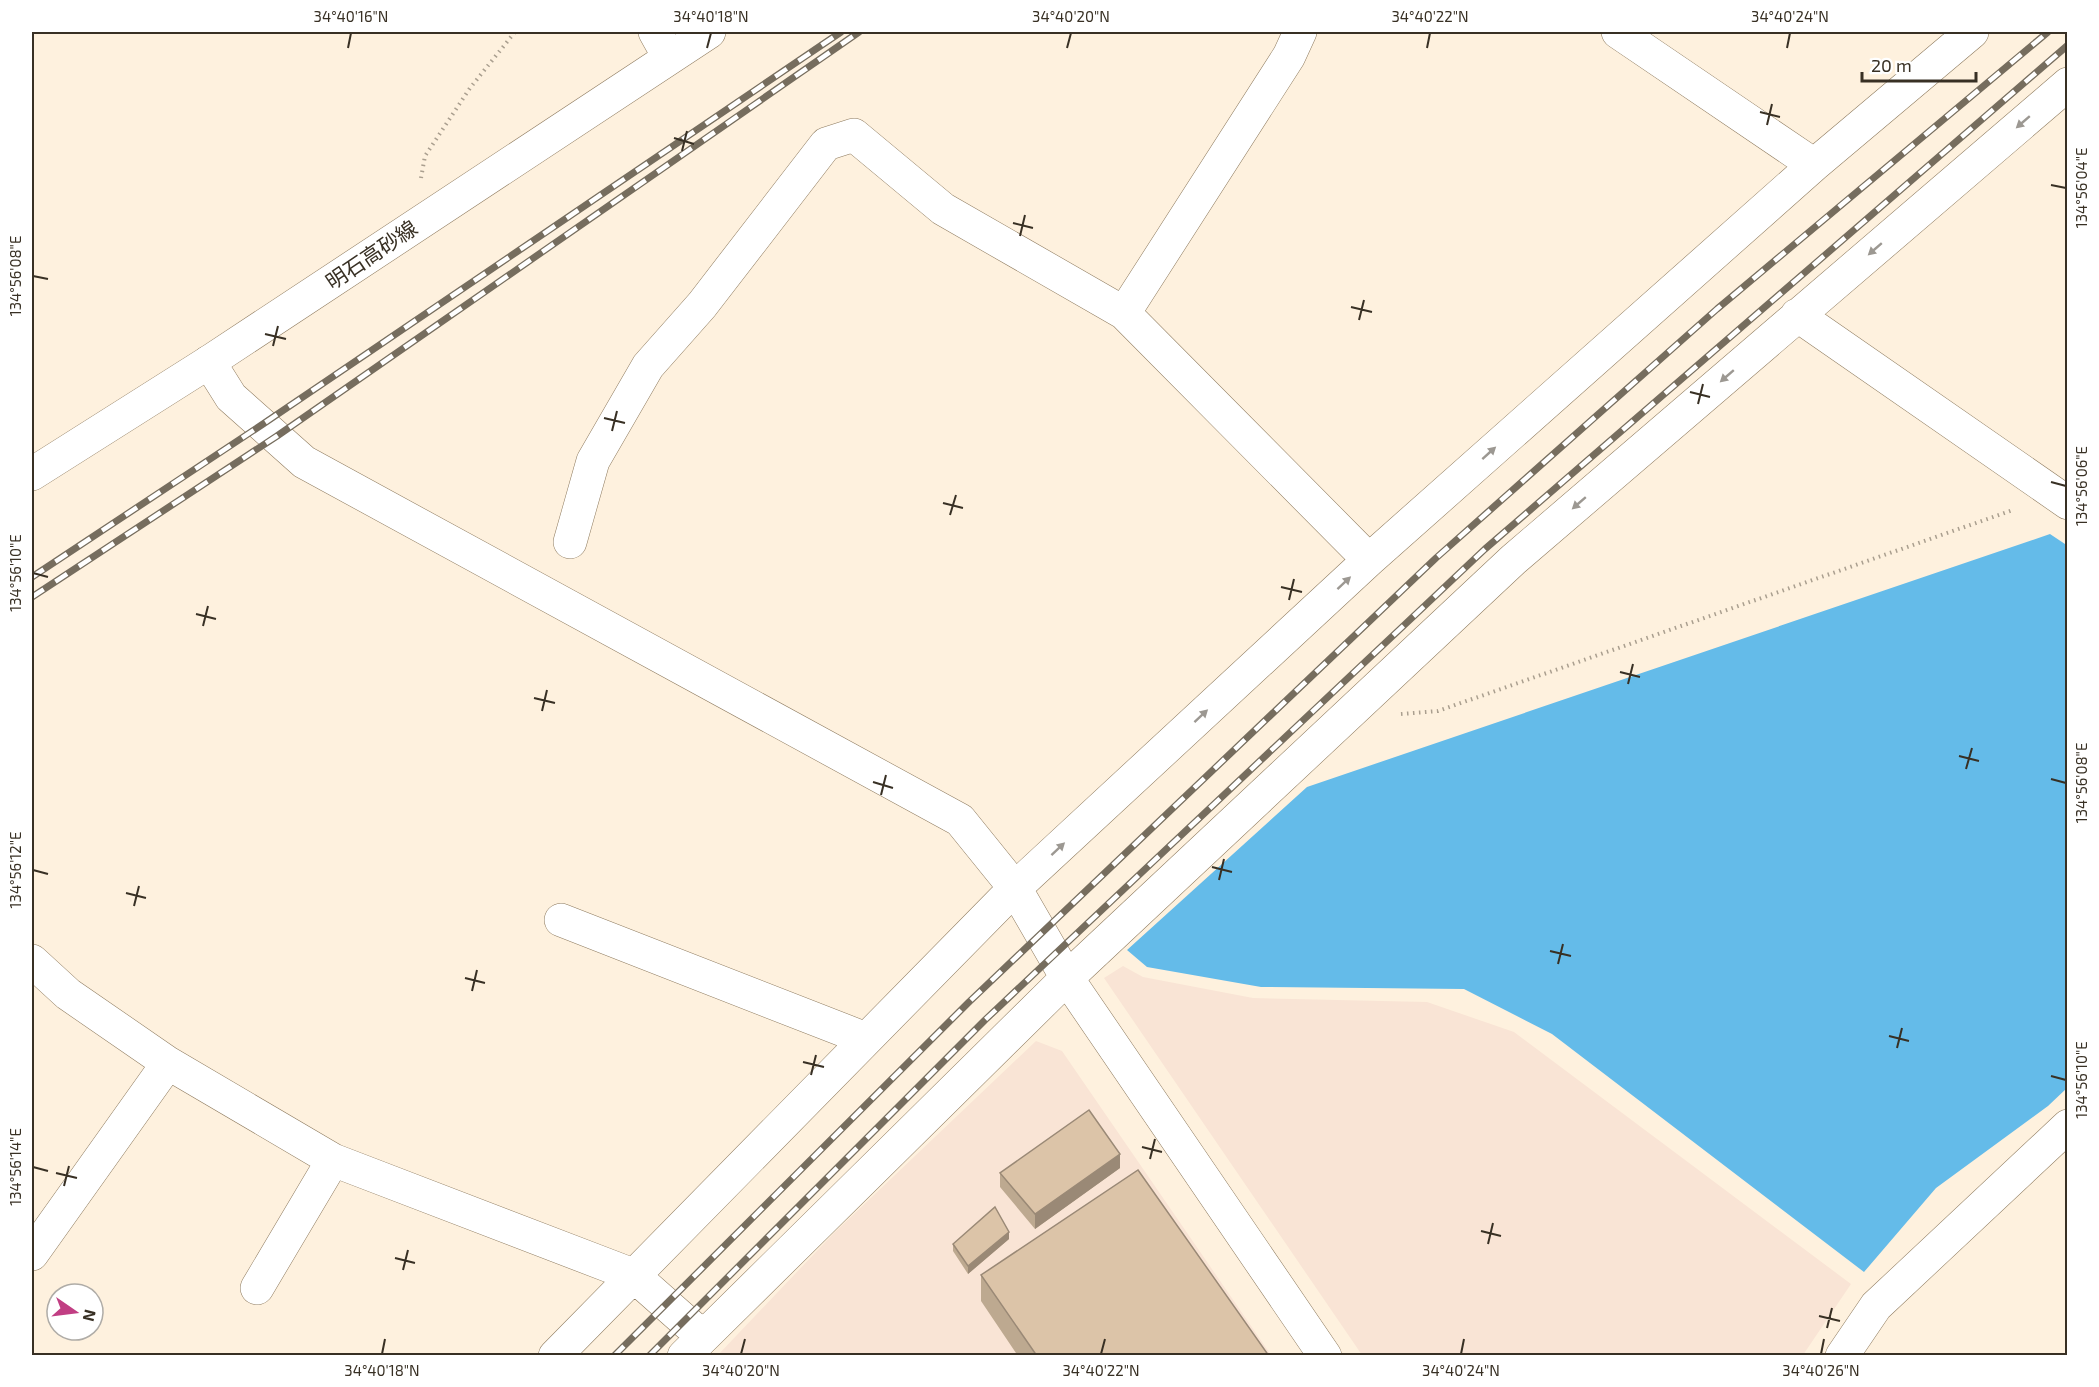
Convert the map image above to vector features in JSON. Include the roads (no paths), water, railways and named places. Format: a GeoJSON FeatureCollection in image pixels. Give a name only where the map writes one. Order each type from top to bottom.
{"type":"FeatureCollection","features":[{"type":"Feature","properties":{"kind":"street","name":"明石高砂線"},"geometry":{"type":"LineString","coordinates":[[32,474],[209,362],[414,226],[662,44],[709,32]]}},
{"type":"Feature","properties":{"kind":"street"},"geometry":{"type":"LineString","coordinates":[[1124,313],[1289,56],[1300,32]]}},
{"type":"Feature","properties":{"kind":"street"},"geometry":{"type":"LineString","coordinates":[[1618,32],[1814,165]]}},
{"type":"Feature","properties":{"kind":"street"},"geometry":{"type":"LineString","coordinates":[[555,1356],[1015,888],[1369,560],[1814,165],[1972,32]]}},
{"type":"Feature","properties":{"kind":"street"},"geometry":{"type":"LineString","coordinates":[[32,961],[68,994],[168,1063],[333,1160],[633,1275],[693,1346],[1067,978],[1513,560],[2067,84]]}},
{"type":"Feature","properties":{"kind":"street"},"geometry":{"type":"LineString","coordinates":[[570,542],[593,461],[648,366],[702,305],[826,144],[854,135],[943,209],[1124,313],[1369,560]]}},
{"type":"Feature","properties":{"kind":"street"},"geometry":{"type":"LineString","coordinates":[[1797,315],[2062,499]]}},
{"type":"Feature","properties":{"kind":"street"},"geometry":{"type":"LineString","coordinates":[[209,362],[231,397],[304,462],[960,820],[1015,888],[1067,978],[1324,1356]]}},
{"type":"Feature","properties":{"kind":"street"},"geometry":{"type":"LineString","coordinates":[[561,920],[866,1039]]}},
{"type":"Feature","properties":{"kind":"street"},"geometry":{"type":"LineString","coordinates":[[32,1254],[168,1063]]}},
{"type":"Feature","properties":{"kind":"street"},"geometry":{"type":"LineString","coordinates":[[1842,1356],[1876,1306],[2067,1126]]}},
{"type":"Feature","properties":{"kind":"street"},"geometry":{"type":"LineString","coordinates":[[257,1288],[333,1160]]}},
{"type":"Feature","properties":{"kind":"water"},"geometry":{"type":"Polygon","coordinates":[[[2050,534],[2068,546],[2067,1088],[2048,1106],[1936,1188],[1864,1272],[1552,1034],[1464,989],[1261,987],[1147,967],[1127,950],[1307,787],[2050,534]]]}},
{"type":"Feature","properties":{"kind":"railway"},"geometry":{"type":"LineString","coordinates":[[32,577],[263,424],[841,32]]}},
{"type":"Feature","properties":{"kind":"railway"},"geometry":{"type":"LineString","coordinates":[[32,597],[277,436],[859,32]]}},
{"type":"Feature","properties":{"kind":"railway"},"geometry":{"type":"LineString","coordinates":[[614,1356],[969,1002],[1436,558],[1717,309],[2048,32]]}},
{"type":"Feature","properties":{"kind":"railway"},"geometry":{"type":"LineString","coordinates":[[649,1356],[985,1020],[1485,549],[2068,45]]}}]}
